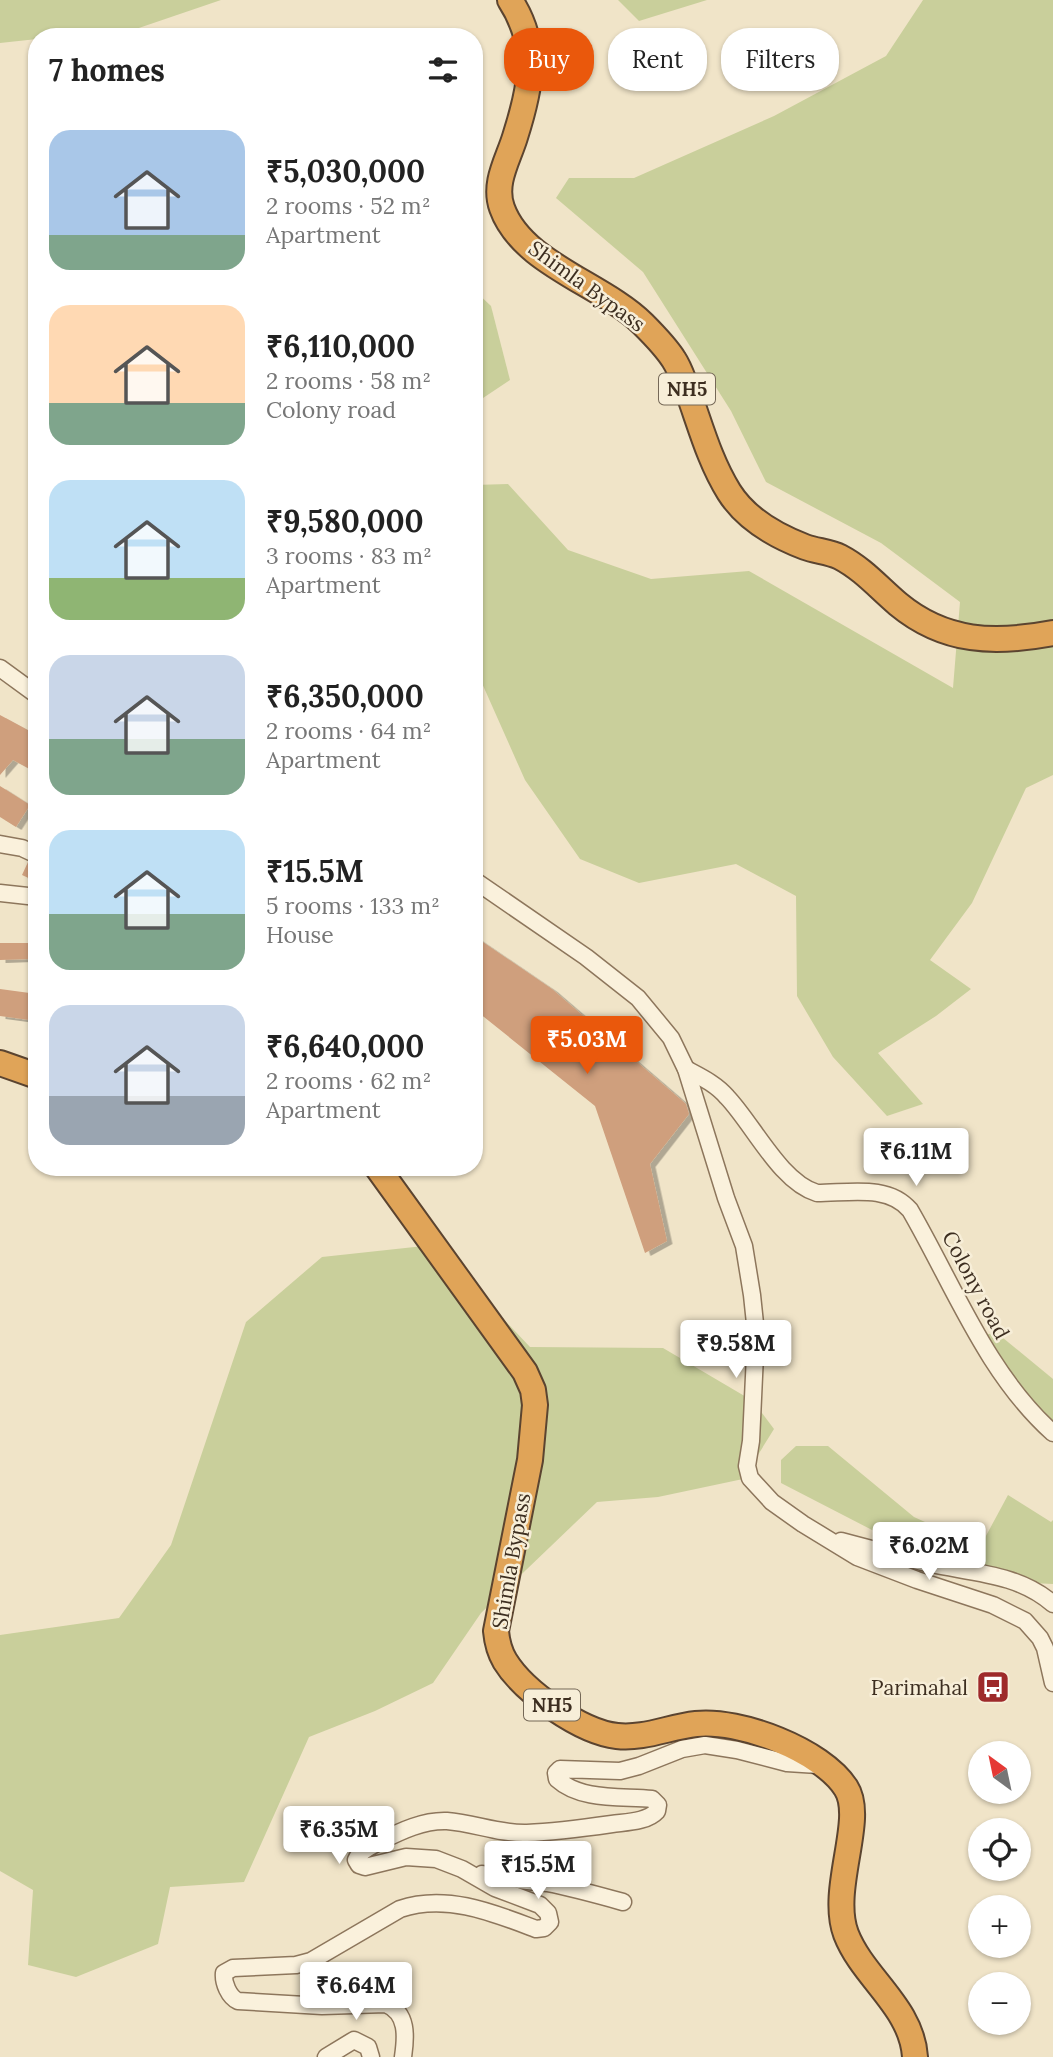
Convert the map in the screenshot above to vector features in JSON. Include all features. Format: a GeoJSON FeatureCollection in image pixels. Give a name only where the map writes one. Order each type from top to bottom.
{"type":"FeatureCollection","features":[{"type":"Feature","properties":{"kind":"highway","name":"Shimla Bypass"},"geometry":{"type":"LineString","coordinates":[[510,0],[523,19],[531,52],[525,98],[498,193],[505,214],[517,233],[532,247],[564,271],[628,311],[664,347],[680,372],[714,464],[730,494],[745,512],[769,529],[807,548],[839,556],[863,572],[915,616],[936,628],[960,637],[984,640],[1053,633]]}},
{"type":"Feature","properties":{"kind":"highway"},"geometry":{"type":"LineString","coordinates":[[0,1063],[28,1073]]}},
{"type":"Feature","properties":{"kind":"highway","name":"Shimla Bypass"},"geometry":{"type":"LineString","coordinates":[[383,1176],[525,1372],[533,1390],[535,1405],[530,1460],[496,1631],[498,1648],[506,1662],[518,1678],[538,1696],[574,1720],[604,1733],[618,1736],[640,1735],[696,1724],[737,1727],[799,1749],[827,1765],[846,1787],[853,1810],[840,1896],[846,1933],[855,1951],[908,2026],[915,2057]]}},
{"type":"Feature","properties":{"kind":"street"},"geometry":{"type":"LineString","coordinates":[[0,668],[28,688]]}},
{"type":"Feature","properties":{"kind":"street"},"geometry":{"type":"LineString","coordinates":[[0,844],[28,851]]}},
{"type":"Feature","properties":{"kind":"street"},"geometry":{"type":"LineString","coordinates":[[483,886],[638,998],[671,1038],[686,1069],[744,1247],[752,1295],[756,1344],[748,1475],[772,1502],[819,1534],[873,1564],[1014,1614],[1033,1629],[1053,1664]]}},
{"type":"Feature","properties":{"kind":"street"},"geometry":{"type":"LineString","coordinates":[[0,893],[28,896]]}},
{"type":"Feature","properties":{"kind":"street","name":"Colony road"},"geometry":{"type":"LineString","coordinates":[[686,1069],[727,1096],[786,1171],[807,1190],[817,1193],[882,1193],[901,1199],[910,1210],[1005,1380],[1027,1409],[1053,1433]]}},
{"type":"Feature","properties":{"kind":"street"},"geometry":{"type":"LineString","coordinates":[[819,1534],[905,1558],[1002,1577],[1036,1590],[1053,1604]]}},
{"type":"Feature","properties":{"kind":"street"},"geometry":{"type":"LineString","coordinates":[[1045,1648],[1053,1683]]}},
{"type":"Feature","properties":{"kind":"street"},"geometry":{"type":"LineString","coordinates":[[623,1902],[565,1887],[500,1879],[436,1859],[398,1858],[365,1867],[359,1865],[356,1860],[360,1853],[402,1830],[439,1821],[497,1832],[526,1833],[572,1830],[633,1821],[650,1817],[657,1811],[657,1805],[652,1799],[600,1796],[569,1787],[556,1779],[556,1773],[563,1768],[620,1771],[682,1749],[705,1745],[788,1763],[827,1765]]}},
{"type":"Feature","properties":{"kind":"street"},"geometry":{"type":"LineString","coordinates":[[403,2057],[403,2020],[394,2007],[386,2004],[322,2006],[238,2001],[226,1987],[224,1973],[233,1968],[296,1965],[311,1961],[400,1909],[415,1904],[430,1902],[481,1910],[536,1928],[544,1928],[550,1922],[548,1913],[540,1905],[495,1888],[462,1869]]}},
{"type":"Feature","properties":{"kind":"street"},"geometry":{"type":"LineString","coordinates":[[326,2057],[354,2040],[368,2047],[371,2057]]}},
{"type":"Feature","properties":{"kind":"green space"},"geometry":{"type":"Polygon","coordinates":[[[0,0],[221,0],[139,28],[28,28],[28,40],[0,43],[0,0]]]}},
{"type":"Feature","properties":{"kind":"green space"},"geometry":{"type":"Polygon","coordinates":[[[618,0],[707,0],[639,21],[618,0]]]}},
{"type":"Feature","properties":{"kind":"green space"},"geometry":{"type":"Polygon","coordinates":[[[923,0],[1053,0],[1053,775],[1026,788],[972,903],[930,960],[971,989],[936,1016],[878,1053],[923,1104],[887,1116],[833,1057],[797,996],[796,896],[736,864],[639,883],[580,859],[525,780],[483,686],[483,485],[508,484],[568,550],[651,579],[749,571],[953,688],[960,602],[881,543],[766,482],[731,411],[643,272],[556,198],[569,178],[634,178],[774,116],[821,91],[839,91],[839,81],[886,56],[923,0]]]}},
{"type":"Feature","properties":{"kind":"green space"},"geometry":{"type":"Polygon","coordinates":[[[483,298],[491,306],[510,380],[483,398],[483,298]]]}},
{"type":"Feature","properties":{"kind":"green space"},"geometry":{"type":"Polygon","coordinates":[[[433,1245],[530,1347],[663,1348],[753,1401],[774,1429],[743,1479],[658,1497],[597,1502],[481,1613],[433,1683],[375,1711],[309,1737],[244,1882],[170,1887],[158,1944],[76,1977],[28,1965],[33,1890],[0,1871],[0,1635],[119,1618],[171,1545],[246,1322],[322,1257],[433,1245]]]}},
{"type":"Feature","properties":{"kind":"green space"},"geometry":{"type":"Polygon","coordinates":[[[997,1333],[1053,1379],[1053,1424],[992,1356],[981,1335],[997,1333]]]}},
{"type":"Feature","properties":{"kind":"green space"},"geometry":{"type":"Polygon","coordinates":[[[796,1446],[828,1446],[914,1517],[980,1547],[1008,1495],[1051,1522],[1053,1520],[1053,1584],[969,1580],[781,1483],[781,1460],[796,1446]]]}},
{"type":"Feature","properties":{"kind":"building"},"geometry":{"type":"Polygon","coordinates":[[[0,715],[28,730],[28,768],[13,760],[0,775],[0,715]]]}},
{"type":"Feature","properties":{"kind":"building"},"geometry":{"type":"Polygon","coordinates":[[[0,786],[28,804],[28,808],[16,827],[0,817],[0,786]]]}},
{"type":"Feature","properties":{"kind":"building"},"geometry":{"type":"Polygon","coordinates":[[[28,862],[28,878],[22,875],[28,862]]]}},
{"type":"Feature","properties":{"kind":"building"},"geometry":{"type":"Polygon","coordinates":[[[483,942],[552,989],[686,1104],[689,1114],[650,1164],[667,1241],[645,1253],[595,1106],[483,1016],[483,942]]]}},
{"type":"Feature","properties":{"kind":"building"},"geometry":{"type":"Polygon","coordinates":[[[0,943],[28,943],[28,959],[0,960],[0,943]]]}},
{"type":"Feature","properties":{"kind":"building"},"geometry":{"type":"Polygon","coordinates":[[[0,989],[28,993],[28,1020],[0,1016],[0,989]]]}},
{"type":"Feature","properties":{"kind":"place","name":"Parimahal"},"geometry":{"type":"Point","coordinates":[993,1687]}}]}
